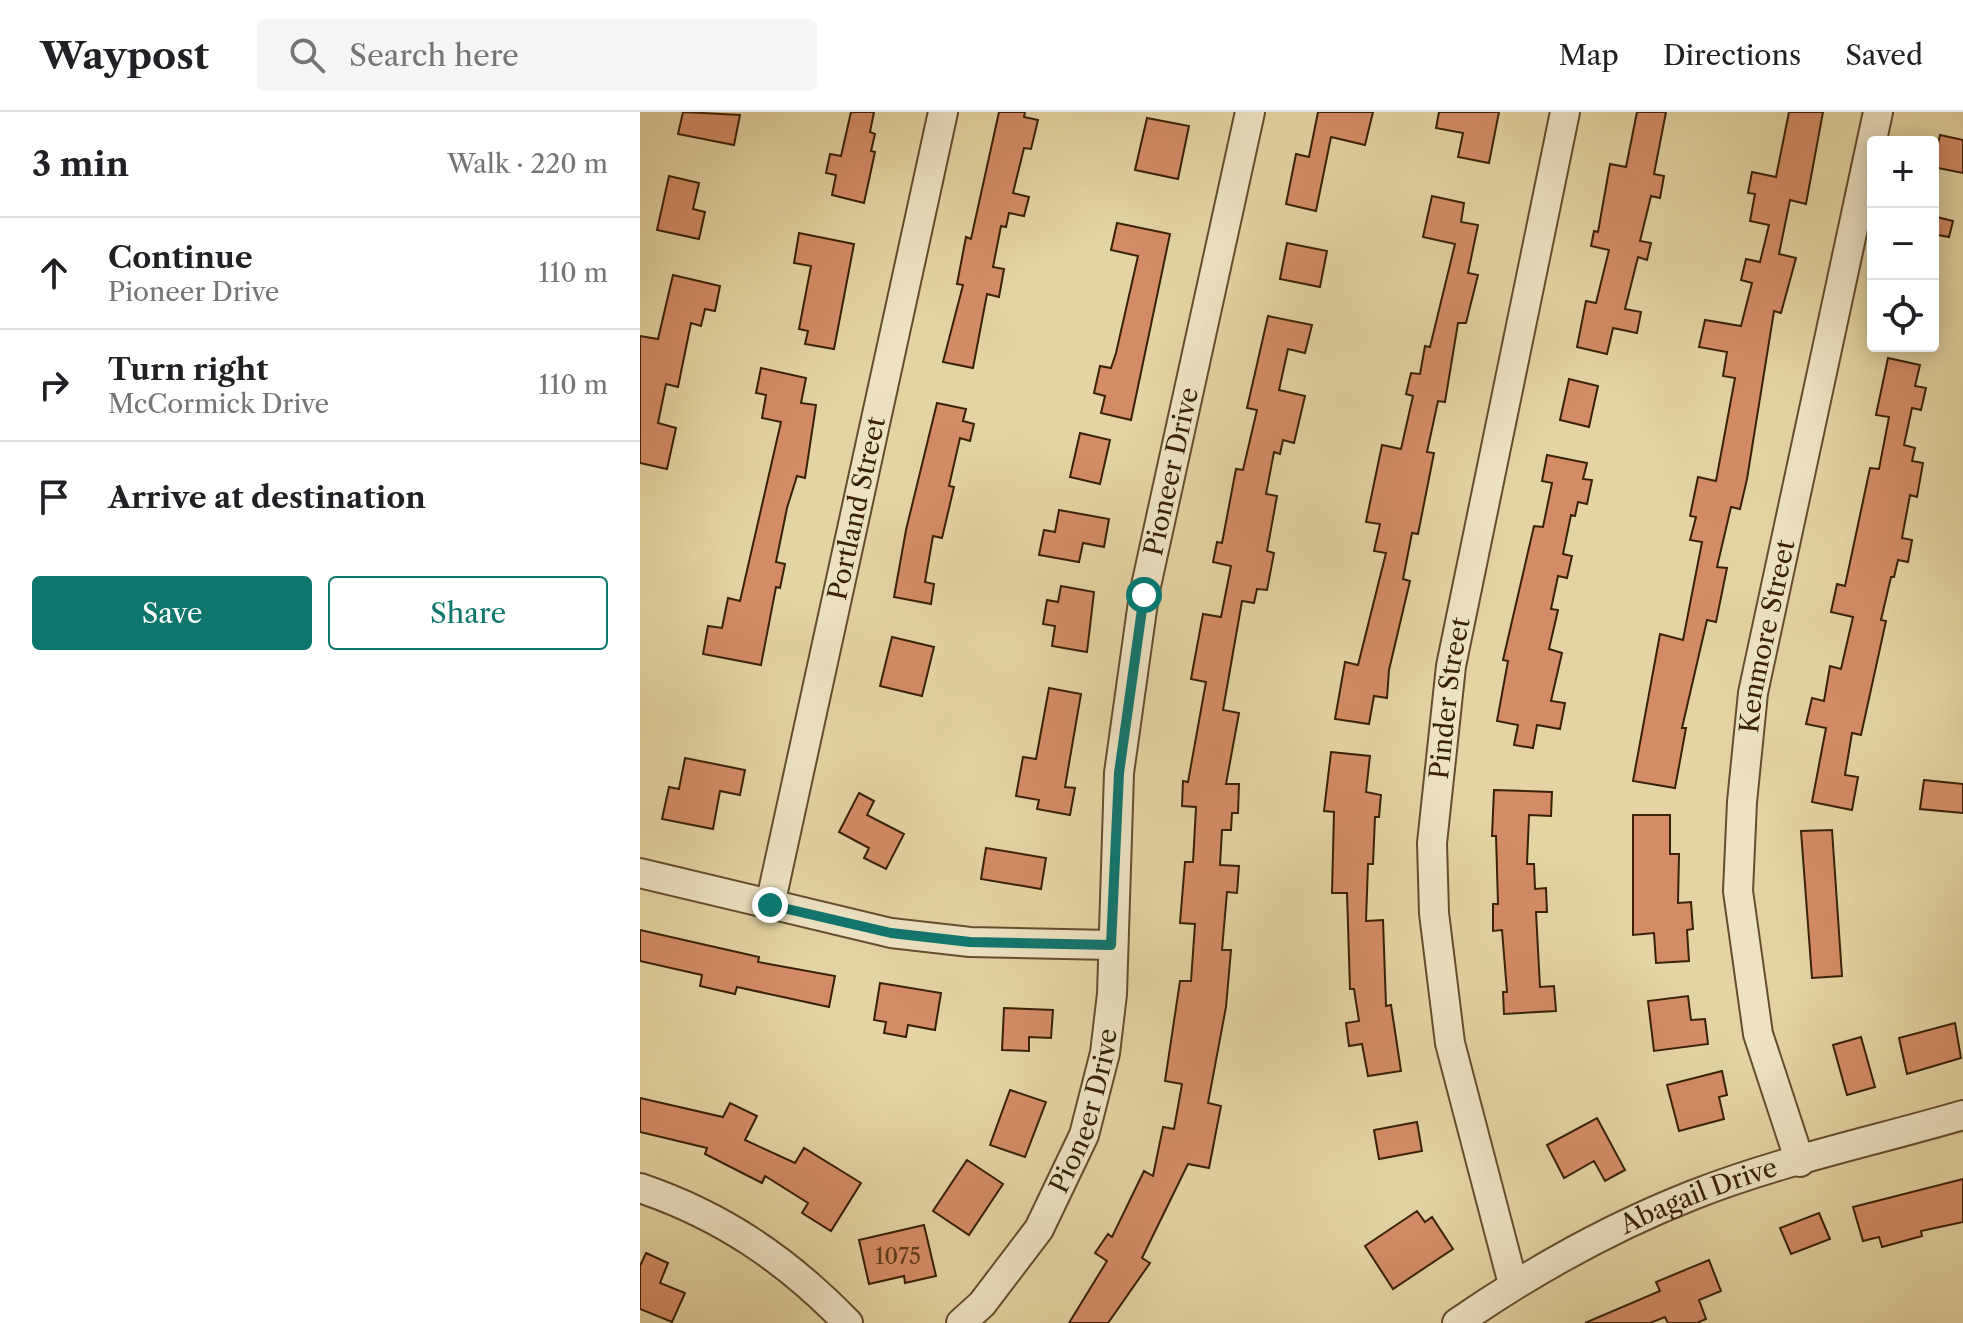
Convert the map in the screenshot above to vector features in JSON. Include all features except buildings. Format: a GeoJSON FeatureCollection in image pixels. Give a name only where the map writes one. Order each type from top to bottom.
{"type":"FeatureCollection","features":[{"type":"Feature","properties":{"kind":"street","name":"Portland Street"},"geometry":{"type":"LineString","coordinates":[[770,905],[943,112]]}},
{"type":"Feature","properties":{"kind":"street","name":"Pioneer Drive"},"geometry":{"type":"LineString","coordinates":[[961,1323],[982,1304],[1039,1229],[1084,1135],[1105,1053],[1112,994],[1111,945],[1119,773],[1144,595],[1250,112]]}},
{"type":"Feature","properties":{"kind":"street","name":"Pinder Street"},"geometry":{"type":"LineString","coordinates":[[1513,1284],[1450,1043],[1434,913],[1432,843],[1451,666],[1565,112]]}},
{"type":"Feature","properties":{"kind":"street","name":"Kenmore Street"},"geometry":{"type":"LineString","coordinates":[[1800,1162],[1758,1034],[1738,891],[1742,802],[1753,693],[1878,112]]}},
{"type":"Feature","properties":{"kind":"street"},"geometry":{"type":"LineString","coordinates":[[640,873],[891,933],[970,942],[1111,945]]}},
{"type":"Feature","properties":{"kind":"street","name":"Abagail Drive"},"geometry":{"type":"LineString","coordinates":[[1457,1323],[1513,1284],[1631,1221],[1696,1194],[1963,1115]]}},
{"type":"Feature","properties":{"kind":"street"},"geometry":{"type":"LineString","coordinates":[[640,1188],[728,1225],[797,1273],[848,1323]]}},
{"type":"Feature","properties":{"kind":"route"},"geometry":{"type":"LineString","coordinates":[[770,905],[891,933],[970,942],[1111,945],[1119,773],[1144,595]]}}]}
